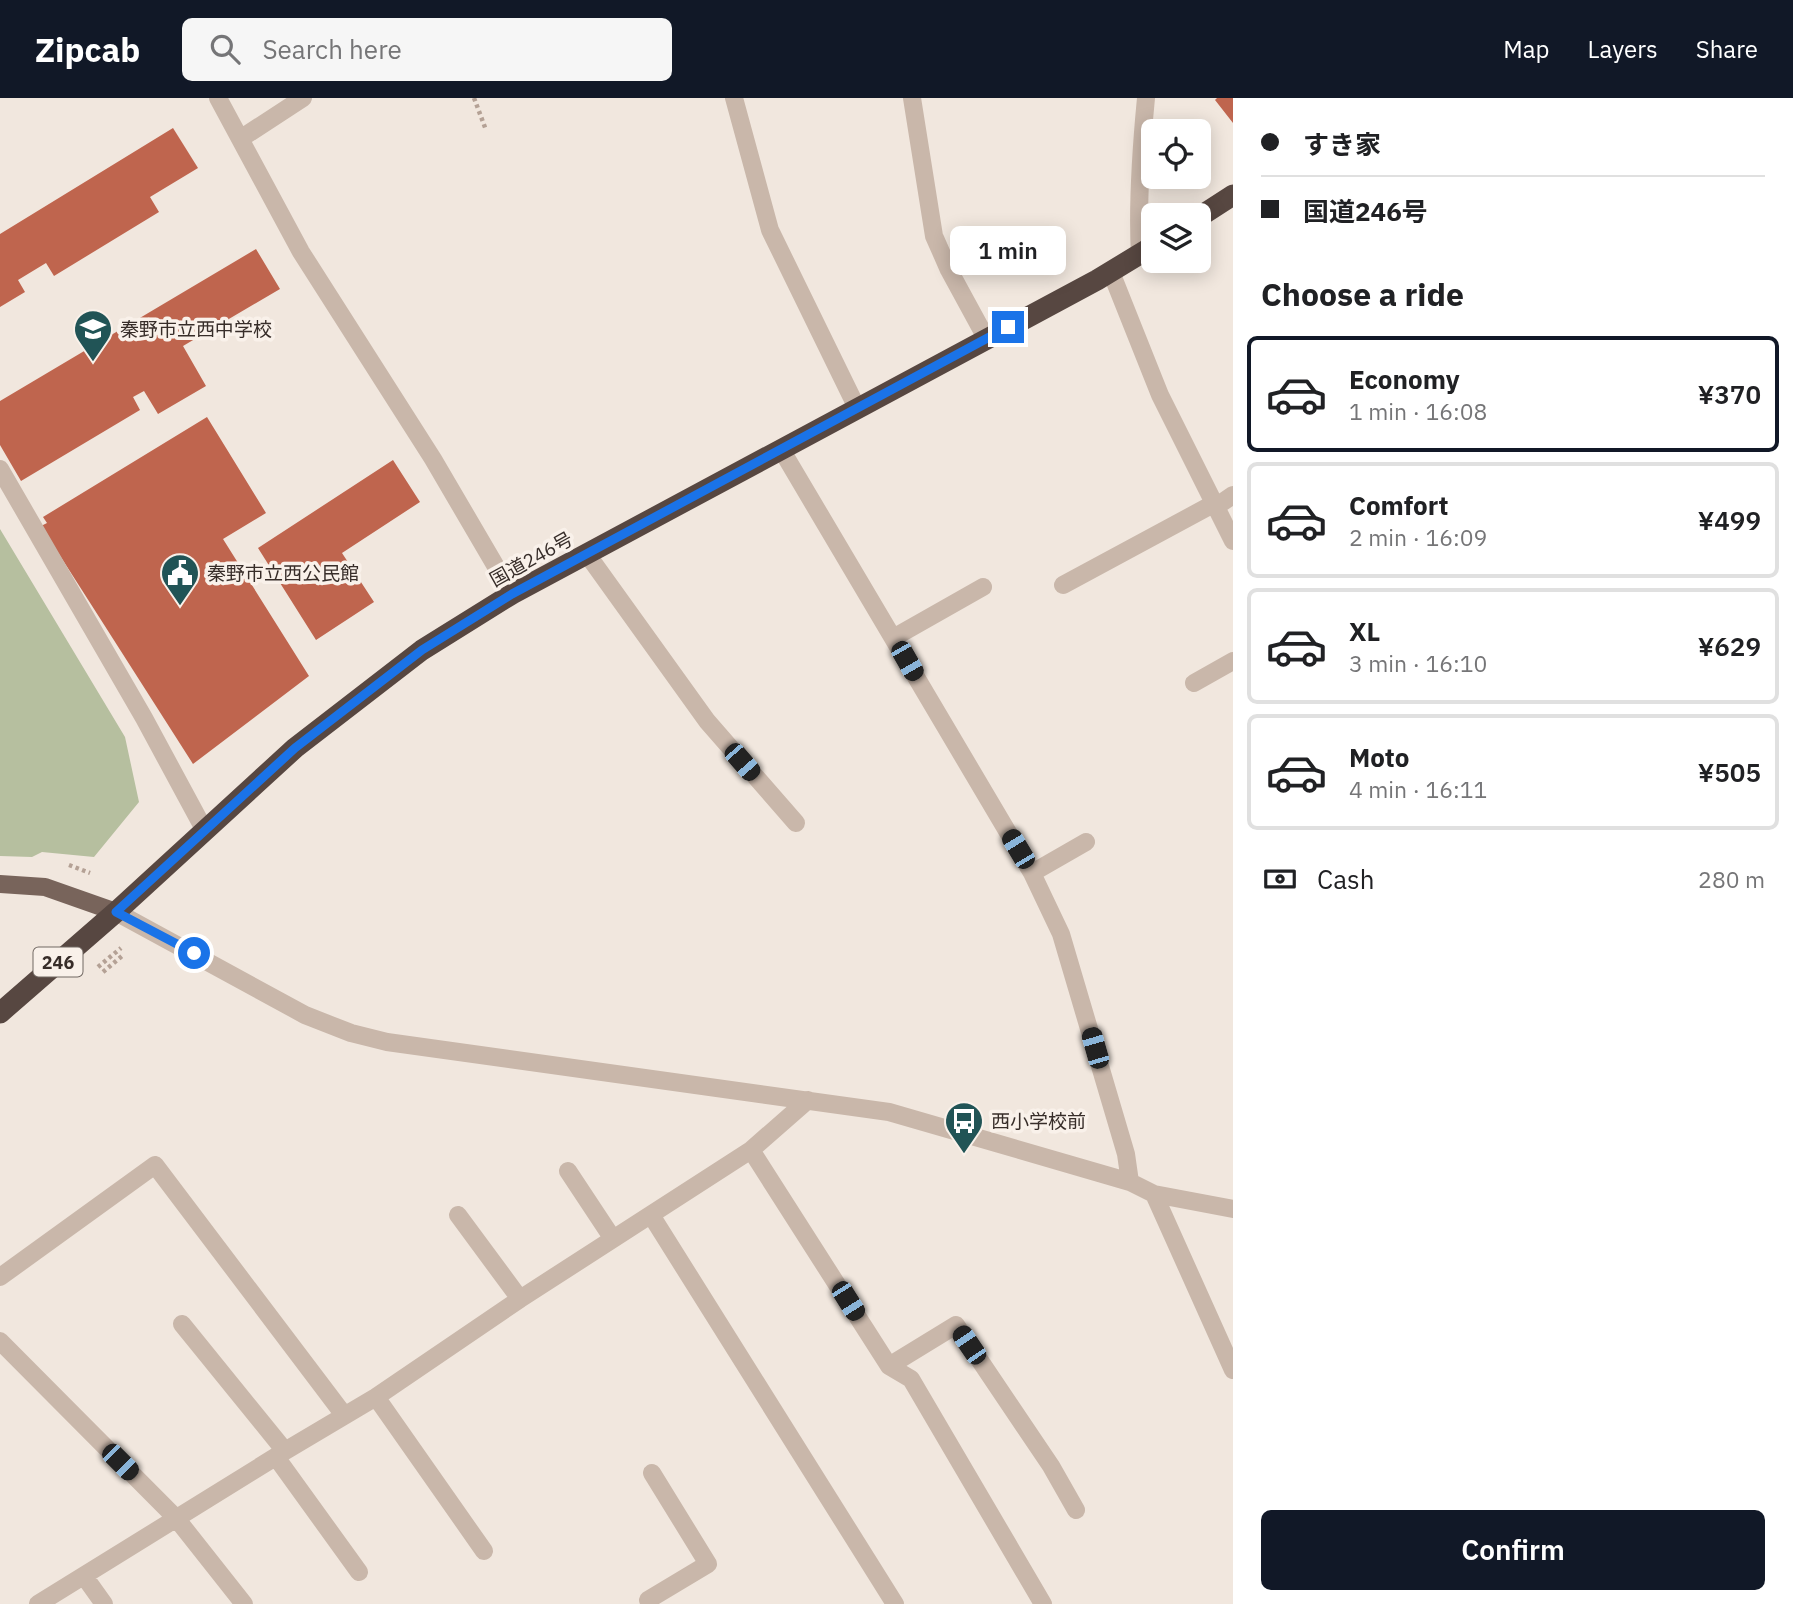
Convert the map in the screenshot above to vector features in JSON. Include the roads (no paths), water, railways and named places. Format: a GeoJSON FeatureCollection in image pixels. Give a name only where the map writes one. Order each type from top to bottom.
{"type":"FeatureCollection","features":[{"type":"Feature","properties":{"kind":"highway"},"geometry":{"type":"LineString","coordinates":[[1211,209],[1233,195]]}},
{"type":"Feature","properties":{"kind":"highway","name":"国道246号"},"geometry":{"type":"LineString","coordinates":[[0,1013],[116,912],[295,748],[422,650],[512,594],[1141,254]]}},
{"type":"Feature","properties":{"kind":"main road"},"geometry":{"type":"LineString","coordinates":[[0,884],[45,887],[116,912]]}},
{"type":"Feature","properties":{"kind":"street"},"geometry":{"type":"LineString","coordinates":[[218,98],[301,252],[433,459],[512,594]]}},
{"type":"Feature","properties":{"kind":"street"},"geometry":{"type":"LineString","coordinates":[[240,139],[303,98]]}},
{"type":"Feature","properties":{"kind":"street"},"geometry":{"type":"LineString","coordinates":[[734,98],[770,230],[857,408]]}},
{"type":"Feature","properties":{"kind":"street"},"geometry":{"type":"LineString","coordinates":[[912,98],[934,236],[986,338]]}},
{"type":"Feature","properties":{"kind":"street"},"geometry":{"type":"LineString","coordinates":[[1141,237],[1138,229],[1146,98]]}},
{"type":"Feature","properties":{"kind":"street"},"geometry":{"type":"LineString","coordinates":[[1111,272],[1160,395],[1233,541]]}},
{"type":"Feature","properties":{"kind":"street"},"geometry":{"type":"LineString","coordinates":[[781,449],[1032,873],[1061,934],[1072,968],[1126,1154],[1130,1182]]}},
{"type":"Feature","properties":{"kind":"street"},"geometry":{"type":"LineString","coordinates":[[0,468],[144,718],[205,831]]}},
{"type":"Feature","properties":{"kind":"street"},"geometry":{"type":"LineString","coordinates":[[1063,585],[1233,495]]}},
{"type":"Feature","properties":{"kind":"street"},"geometry":{"type":"LineString","coordinates":[[587,554],[706,721],[796,823]]}},
{"type":"Feature","properties":{"kind":"street"},"geometry":{"type":"LineString","coordinates":[[893,638],[984,587]]}},
{"type":"Feature","properties":{"kind":"street"},"geometry":{"type":"LineString","coordinates":[[1194,683],[1233,661]]}},
{"type":"Feature","properties":{"kind":"street"},"geometry":{"type":"LineString","coordinates":[[1032,873],[1086,842]]}},
{"type":"Feature","properties":{"kind":"street"},"geometry":{"type":"LineString","coordinates":[[116,912],[305,1015],[351,1033],[387,1042],[889,1112],[1130,1182],[1154,1194],[1233,1209]]}},
{"type":"Feature","properties":{"kind":"street"},"geometry":{"type":"LineString","coordinates":[[38,1604],[376,1397],[520,1299],[751,1150],[808,1100]]}},
{"type":"Feature","properties":{"kind":"street"},"geometry":{"type":"LineString","coordinates":[[751,1150],[889,1366],[911,1379],[1043,1604]]}},
{"type":"Feature","properties":{"kind":"street"},"geometry":{"type":"LineString","coordinates":[[0,1278],[155,1165],[344,1415]]}},
{"type":"Feature","properties":{"kind":"street"},"geometry":{"type":"LineString","coordinates":[[568,1171],[613,1239]]}},
{"type":"Feature","properties":{"kind":"street"},"geometry":{"type":"LineString","coordinates":[[1154,1194],[1233,1370]]}},
{"type":"Feature","properties":{"kind":"street"},"geometry":{"type":"LineString","coordinates":[[651,1214],[895,1604]]}},
{"type":"Feature","properties":{"kind":"street"},"geometry":{"type":"LineString","coordinates":[[458,1215],[520,1299]]}},
{"type":"Feature","properties":{"kind":"street"},"geometry":{"type":"LineString","coordinates":[[182,1324],[280,1454],[359,1572]]}},
{"type":"Feature","properties":{"kind":"street"},"geometry":{"type":"LineString","coordinates":[[889,1366],[956,1325],[1051,1466],[1076,1510]]}},
{"type":"Feature","properties":{"kind":"street"},"geometry":{"type":"LineString","coordinates":[[1,1344],[176,1518],[244,1604]]}},
{"type":"Feature","properties":{"kind":"street"},"geometry":{"type":"LineString","coordinates":[[376,1397],[484,1551]]}},
{"type":"Feature","properties":{"kind":"street"},"geometry":{"type":"LineString","coordinates":[[651,1604],[648,1600],[708,1564],[652,1473]]}},
{"type":"Feature","properties":{"kind":"street"},"geometry":{"type":"LineString","coordinates":[[83,1576],[104,1604]]}},
{"type":"Feature","properties":{"kind":"place","name":"秦野市立西中学校"},"geometry":{"type":"Point","coordinates":[93,363]}},
{"type":"Feature","properties":{"kind":"place","name":"秦野市立西公民館"},"geometry":{"type":"Point","coordinates":[180,607]}},
{"type":"Feature","properties":{"kind":"place","name":"西小学校前"},"geometry":{"type":"Point","coordinates":[964,1155]}}]}
